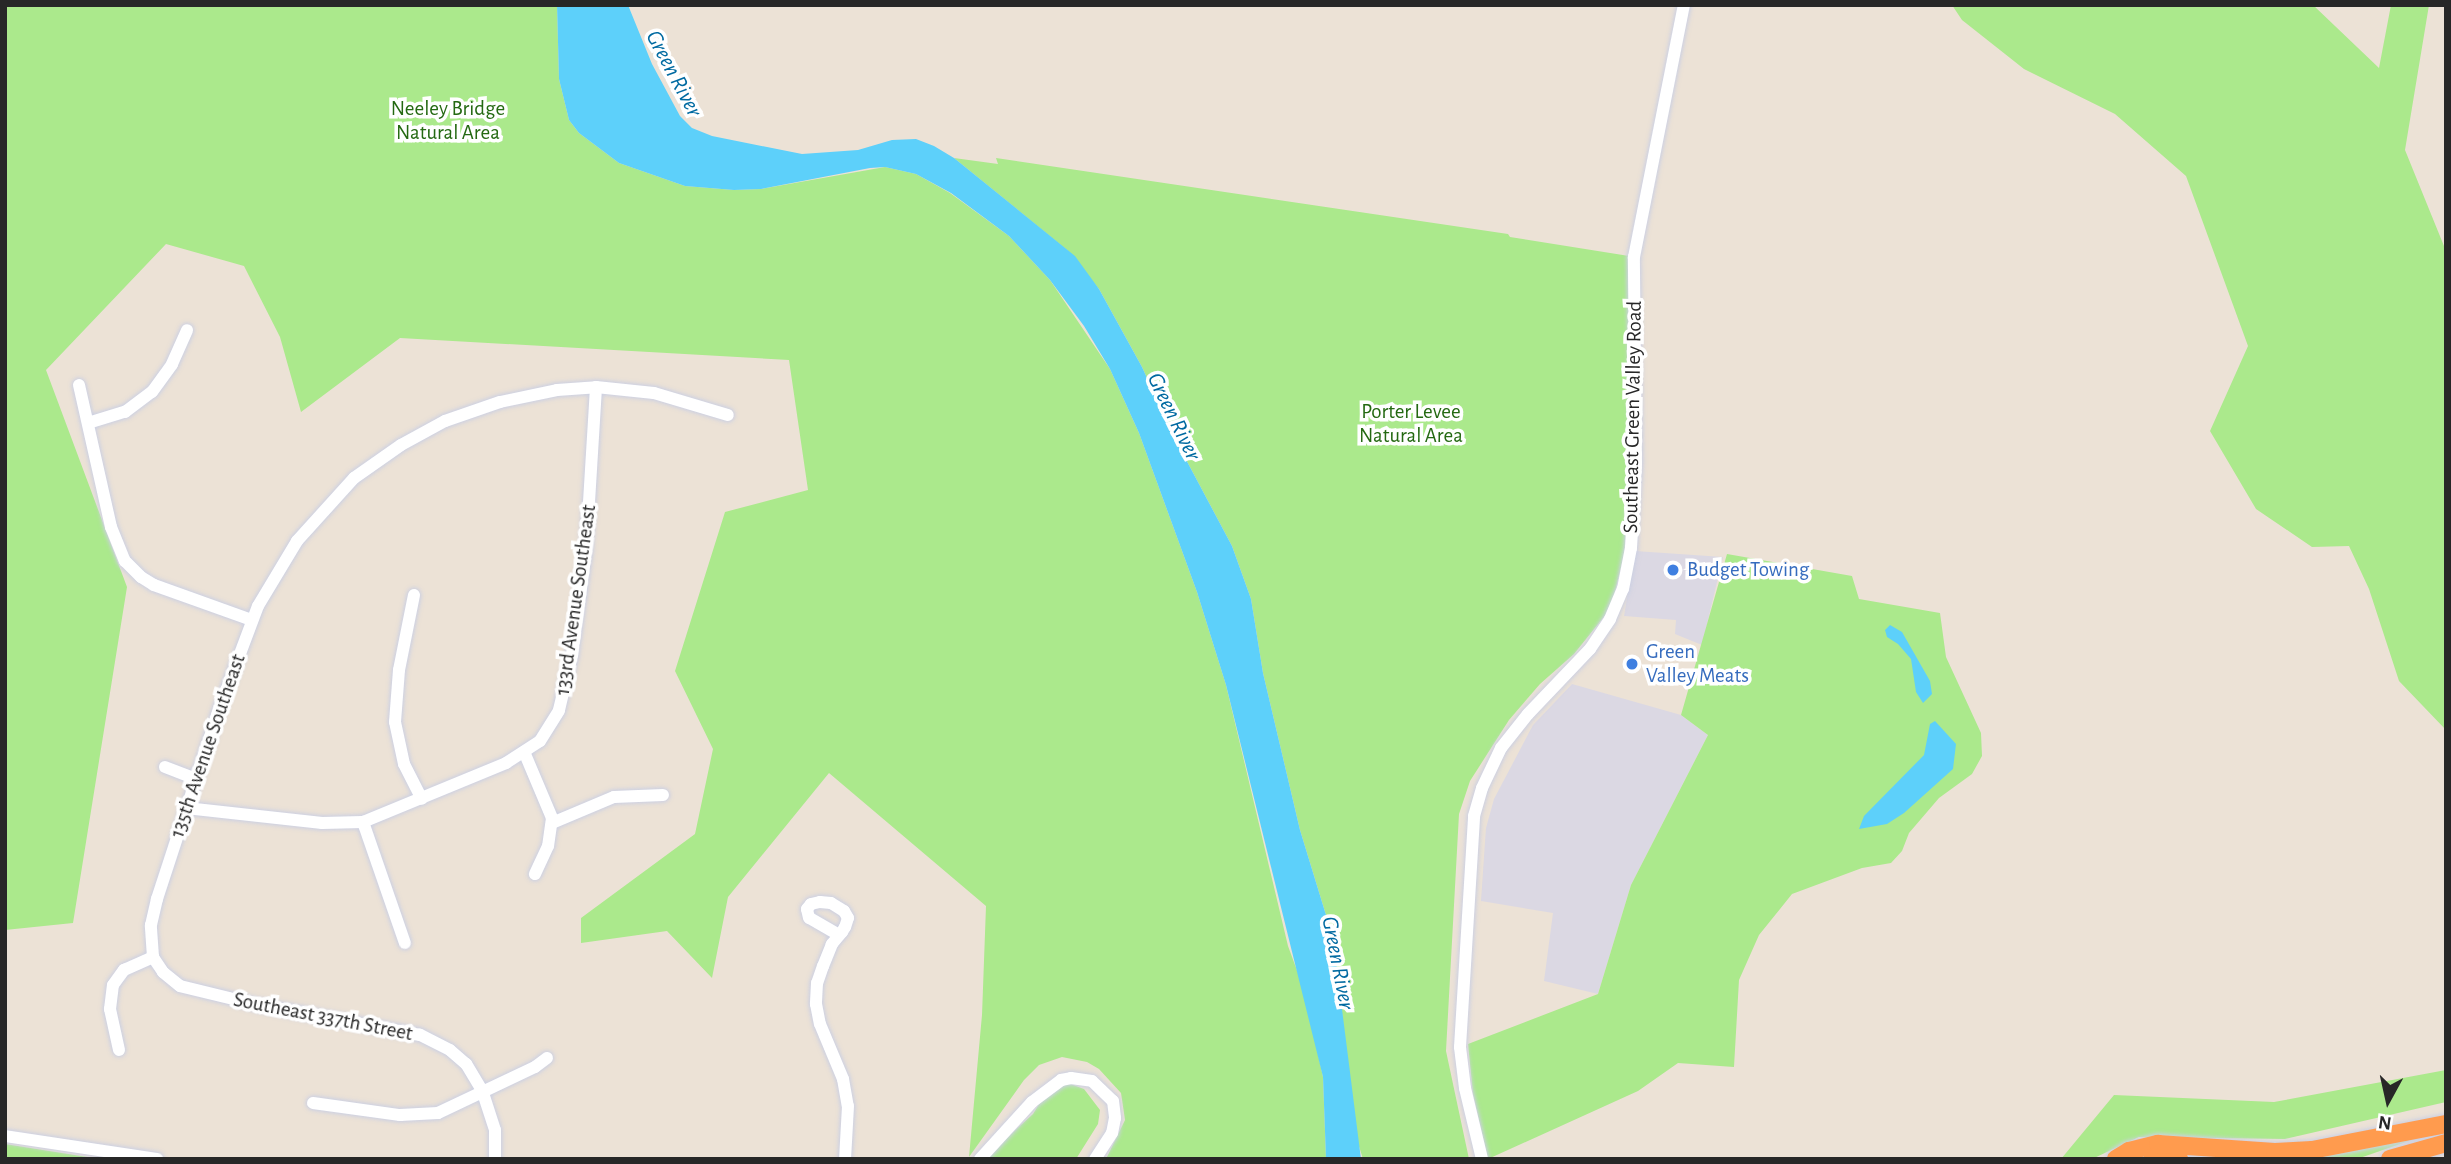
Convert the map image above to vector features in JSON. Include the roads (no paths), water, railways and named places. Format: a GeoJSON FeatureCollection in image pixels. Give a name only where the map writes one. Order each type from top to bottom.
{"type":"FeatureCollection","features":[{"type":"Feature","properties":{"kind":"highway"},"geometry":{"type":"LineString","coordinates":[[2116,1159],[2129,1151],[2158,1144],[2275,1152],[2312,1150],[2446,1124]]}},
{"type":"Feature","properties":{"kind":"highway"},"geometry":{"type":"LineString","coordinates":[[2390,1159],[2446,1143]]}},
{"type":"Feature","properties":{"kind":"highway"},"geometry":{"type":"LineString","coordinates":[[2128,1159],[2153,1151],[2167,1152],[2179,1159]]}},
{"type":"Feature","properties":{"kind":"street","name":"Southeast Green Valley Road"},"geometry":{"type":"LineString","coordinates":[[1482,1159],[1465,1088],[1460,1047],[1474,816],[1482,788],[1501,748],[1521,722],[1595,643],[1610,619],[1623,589],[1631,548],[1636,463],[1634,257],[1684,5]]}},
{"type":"Feature","properties":{"kind":"street"},"geometry":{"type":"LineString","coordinates":[[88,423],[125,412],[152,392],[172,364],[187,330]]}},
{"type":"Feature","properties":{"kind":"street"},"geometry":{"type":"LineString","coordinates":[[79,385],[111,527],[130,567],[154,585],[252,620]]}},
{"type":"Feature","properties":{"kind":"street","name":"135th Avenue Southeast"},"geometry":{"type":"LineString","coordinates":[[153,957],[153,915],[186,808],[252,620],[270,583],[297,541],[337,494],[375,461],[426,430],[490,405],[521,397],[596,387],[654,394],[728,415]]}},
{"type":"Feature","properties":{"kind":"street","name":"133rd Avenue Southeast"},"geometry":{"type":"LineString","coordinates":[[525,754],[550,729],[566,686],[586,551],[596,387]]}},
{"type":"Feature","properties":{"kind":"street"},"geometry":{"type":"LineString","coordinates":[[414,594],[399,670],[395,722],[404,764],[422,799]]}},
{"type":"Feature","properties":{"kind":"street"},"geometry":{"type":"LineString","coordinates":[[186,808],[322,823],[363,822],[525,754],[548,804],[552,822],[548,846],[535,874]]}},
{"type":"Feature","properties":{"kind":"street"},"geometry":{"type":"LineString","coordinates":[[165,767],[196,779]]}},
{"type":"Feature","properties":{"kind":"street"},"geometry":{"type":"LineString","coordinates":[[552,822],[614,797],[663,794]]}},
{"type":"Feature","properties":{"kind":"street"},"geometry":{"type":"LineString","coordinates":[[363,822],[405,943]]}},
{"type":"Feature","properties":{"kind":"street"},"geometry":{"type":"LineString","coordinates":[[839,935],[822,966],[816,1004],[820,1024],[843,1079],[848,1106],[845,1159]]}},
{"type":"Feature","properties":{"kind":"street"},"geometry":{"type":"LineString","coordinates":[[120,1050],[110,1009],[113,985],[124,970],[153,957]]}},
{"type":"Feature","properties":{"kind":"street","name":"Southeast 337th Street"},"geometry":{"type":"LineString","coordinates":[[153,957],[175,982],[194,991],[431,1039],[458,1056],[483,1092],[495,1130],[495,1159]]}},
{"type":"Feature","properties":{"kind":"street"},"geometry":{"type":"LineString","coordinates":[[313,1103],[418,1115],[444,1111],[548,1058]]}},
{"type":"Feature","properties":{"kind":"street"},"geometry":{"type":"LineString","coordinates":[[980,1159],[1032,1102],[1061,1080],[1071,1078],[1092,1081],[1113,1101],[1115,1118],[1112,1133],[1095,1159]]}},
{"type":"Feature","properties":{"kind":"street"},"geometry":{"type":"LineString","coordinates":[[5,1136],[157,1159]]}},
{"type":"Feature","properties":{"kind":"water"},"geometry":{"type":"Polygon","coordinates":[[[557,5],[628,5],[652,64],[680,116],[692,128],[712,136],[802,154],[858,150],[892,140],[916,139],[934,146],[954,158],[1075,256],[1099,289],[1142,367],[1174,437],[1232,546],[1251,599],[1263,673],[1300,830],[1333,938],[1361,1159],[1326,1159],[1323,1077],[1226,685],[1197,592],[1139,433],[1110,369],[1084,326],[1050,280],[1009,236],[951,193],[916,174],[885,167],[870,168],[761,189],[734,190],[685,186],[619,163],[579,133],[569,120],[559,79],[557,5]]]}},
{"type":"Feature","properties":{"kind":"water"},"geometry":{"type":"Polygon","coordinates":[[[1890,625],[1902,632],[1930,681],[1932,694],[1923,703],[1916,692],[1911,659],[1898,644],[1887,637],[1885,630],[1890,625]]]}},
{"type":"Feature","properties":{"kind":"water"},"geometry":{"type":"Polygon","coordinates":[[[1935,721],[1956,744],[1953,769],[1904,813],[1887,824],[1859,829],[1864,816],[1924,755],[1930,724],[1935,721]]]}},
{"type":"Feature","properties":{"kind":"place","name":"Budget Towing"},"geometry":{"type":"Point","coordinates":[1673,570]}},
{"type":"Feature","properties":{"kind":"place","name":"Green Valley Meats"},"geometry":{"type":"Point","coordinates":[1632,664]}},
{"type":"Feature","properties":{"kind":"water label","name":"Green River"},"geometry":{"type":"Point","coordinates":[673,74]}},
{"type":"Feature","properties":{"kind":"water label","name":"Green River"},"geometry":{"type":"Point","coordinates":[1173,417]}},
{"type":"Feature","properties":{"kind":"water label","name":"Green River"},"geometry":{"type":"Point","coordinates":[1337,963]}},
{"type":"Feature","properties":{"kind":"park label","name":"Neeley Bridge Natural Area"},"geometry":{"type":"Point","coordinates":[448,121]}},
{"type":"Feature","properties":{"kind":"park label","name":"Porter Levee Natural Area"},"geometry":{"type":"Point","coordinates":[1411,424]}}]}
